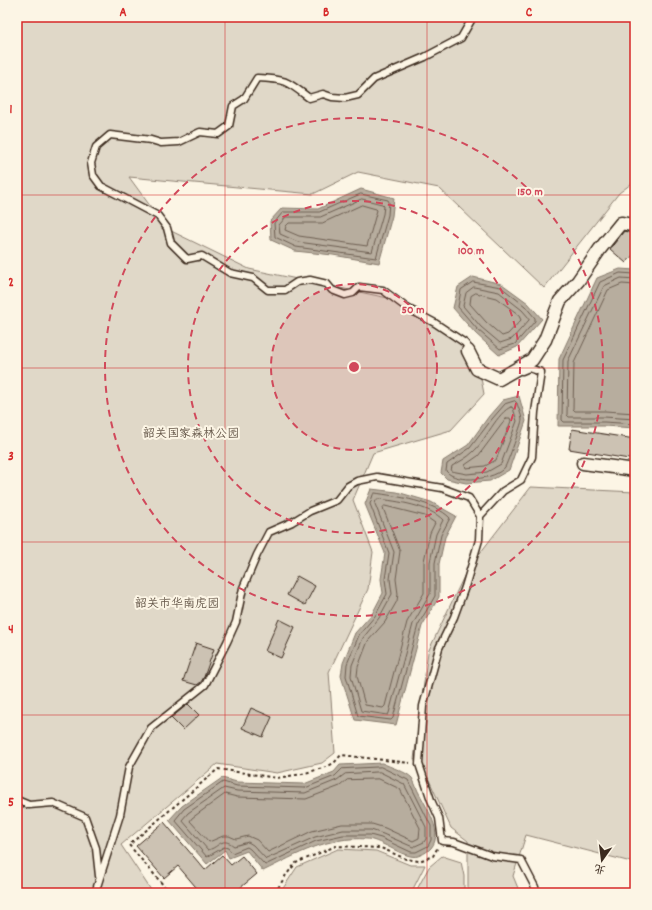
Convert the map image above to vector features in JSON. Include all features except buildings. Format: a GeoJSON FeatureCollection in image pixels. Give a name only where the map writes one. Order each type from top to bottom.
{"type":"FeatureCollection","features":[{"type":"Feature","properties":{"kind":"street"},"geometry":{"type":"LineString","coordinates":[[468,351],[477,369],[499,379],[532,360],[545,340],[560,301],[578,281],[600,249],[621,223],[635,227]]}},
{"type":"Feature","properties":{"kind":"street"},"geometry":{"type":"LineString","coordinates":[[583,463],[635,470]]}},
{"type":"Feature","properties":{"kind":"lane"},"geometry":{"type":"LineString","coordinates":[[473,17],[461,38],[425,57],[374,79],[358,95],[345,98],[332,97],[323,94],[309,98],[290,83],[278,78],[257,78],[244,99],[233,106],[229,126],[218,134],[200,132],[179,142],[161,143],[151,140],[110,135],[96,147],[91,163],[93,175],[101,186],[158,216],[167,228],[171,242],[187,260],[202,256],[230,273],[253,278],[268,290],[285,290],[297,282],[310,280],[328,284],[332,290],[345,295],[353,293],[359,287],[383,290],[408,308],[435,323],[465,343],[475,356],[476,361],[490,377],[502,383],[529,368],[541,372],[535,412],[532,457],[521,480],[503,491],[480,516]]}},
{"type":"Feature","properties":{"kind":"lane"},"geometry":{"type":"LineString","coordinates":[[94,893],[120,815],[129,767],[150,728],[205,685],[236,622],[243,588],[269,532],[292,522],[310,511],[337,500],[348,486],[357,481],[377,477],[442,488],[469,498],[480,516],[478,540],[466,587],[439,648],[423,706],[419,764],[431,800],[439,818],[442,841],[454,842],[492,856],[521,860],[535,887],[536,893]]}},
{"type":"Feature","properties":{"kind":"lane"},"geometry":{"type":"LineString","coordinates":[[17,800],[29,805],[53,803],[85,817],[96,848],[100,878]]}},
{"type":"Feature","properties":{"kind":"path"},"geometry":{"type":"LineString","coordinates":[[170,893],[129,845],[218,769],[277,778],[302,774],[326,767],[334,763],[341,755],[419,764]]}},
{"type":"Feature","properties":{"kind":"path"},"geometry":{"type":"LineString","coordinates":[[275,893],[286,875],[296,863],[336,846],[380,848],[406,859],[419,861],[433,856],[442,841]]}},
{"type":"Feature","properties":{"kind":"green space","name":"韶关国家森林公园"},"geometry":{"type":"Polygon","coordinates":[[[17,17],[635,17],[635,181],[619,193],[544,288],[439,188],[358,172],[313,194],[129,177],[167,229],[249,269],[388,298],[476,352],[484,394],[451,430],[373,453],[353,500],[373,552],[368,589],[329,672],[335,753],[322,763],[277,773],[217,764],[121,845],[153,893],[17,893],[17,17]]]}},
{"type":"Feature","properties":{"kind":"green space"},"geometry":{"type":"Polygon","coordinates":[[[531,487],[635,492],[635,863],[526,835],[513,876],[520,893],[468,893],[468,841],[451,828],[429,780],[414,759],[428,652],[467,570],[531,487]]]}},
{"type":"Feature","properties":{"kind":"green space"},"geometry":{"type":"Polygon","coordinates":[[[338,849],[376,851],[410,865],[425,865],[411,893],[280,893],[297,867],[338,849]]]}},
{"type":"Feature","properties":{"kind":"green space"},"geometry":{"type":"Polygon","coordinates":[[[442,856],[461,862],[464,876],[464,893],[415,893],[429,867],[442,856]]]}},
{"type":"Feature","properties":{"kind":"water"},"geometry":{"type":"Polygon","coordinates":[[[361,189],[394,198],[392,216],[379,263],[333,255],[295,251],[271,240],[270,221],[282,208],[318,209],[361,189]]]}},
{"type":"Feature","properties":{"kind":"water"},"geometry":{"type":"Polygon","coordinates":[[[620,269],[635,270],[635,428],[558,426],[559,359],[597,278],[620,269]]]}},
{"type":"Feature","properties":{"kind":"water"},"geometry":{"type":"Polygon","coordinates":[[[473,277],[502,284],[528,303],[542,319],[517,347],[499,355],[475,333],[453,308],[458,287],[473,277]]]}},
{"type":"Feature","properties":{"kind":"water"},"geometry":{"type":"Polygon","coordinates":[[[519,396],[526,421],[509,470],[490,481],[466,483],[447,479],[441,473],[443,461],[468,445],[489,416],[503,400],[519,396]]]}},
{"type":"Feature","properties":{"kind":"water"},"geometry":{"type":"Polygon","coordinates":[[[371,489],[397,492],[431,502],[456,516],[445,537],[439,564],[439,597],[422,626],[396,725],[355,720],[341,676],[343,663],[355,633],[372,614],[383,593],[381,579],[385,553],[365,504],[371,489]]]}},
{"type":"Feature","properties":{"kind":"water"},"geometry":{"type":"Polygon","coordinates":[[[382,763],[412,778],[433,820],[436,837],[433,845],[428,851],[418,856],[401,853],[373,840],[352,839],[326,843],[263,871],[247,851],[229,858],[225,850],[207,864],[169,820],[182,806],[222,778],[237,782],[304,784],[334,772],[340,765],[382,763]]]}},
{"type":"Feature","properties":{"kind":"park label","name":"韶关市华南虎园"},"geometry":{"type":"Point","coordinates":[177,603]}}]}
